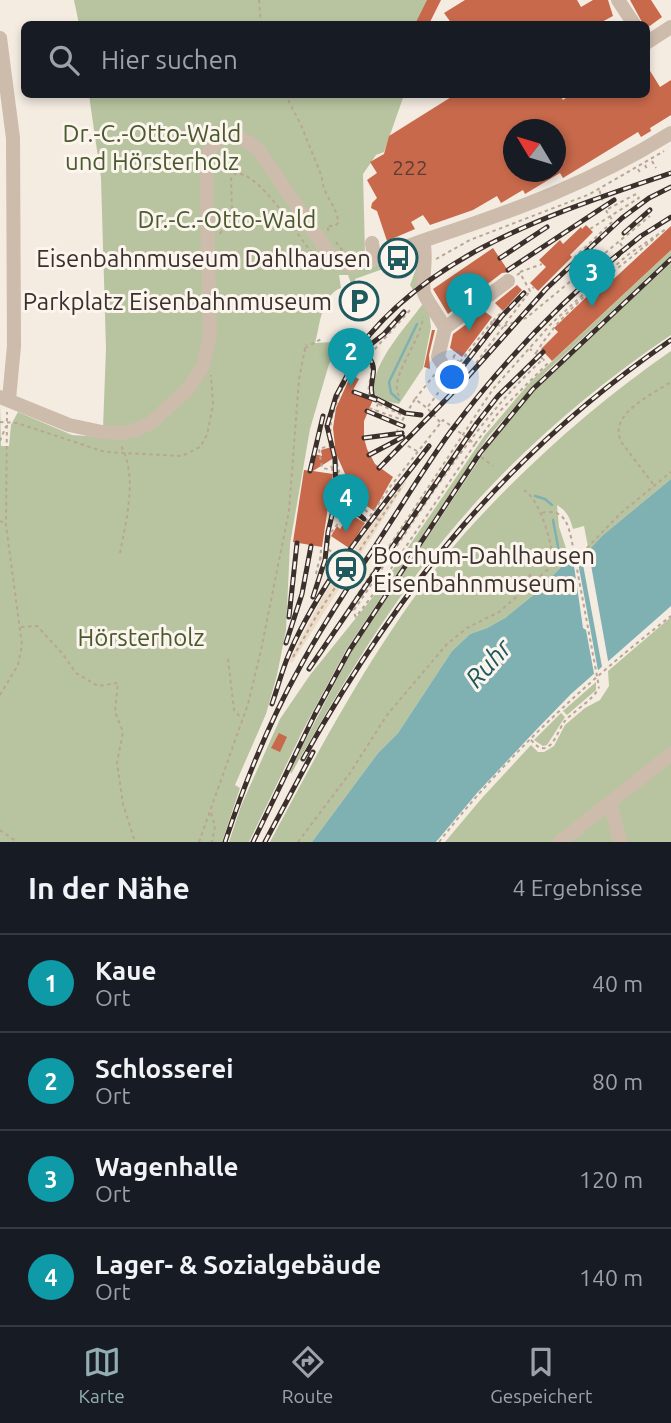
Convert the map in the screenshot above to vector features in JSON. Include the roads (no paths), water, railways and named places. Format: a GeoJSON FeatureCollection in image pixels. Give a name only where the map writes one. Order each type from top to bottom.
{"type":"FeatureCollection","features":[{"type":"Feature","properties":{"kind":"street"},"geometry":{"type":"LineString","coordinates":[[618,0],[628,21]]}},
{"type":"Feature","properties":{"kind":"street"},"geometry":{"type":"LineString","coordinates":[[650,40],[671,27]]}},
{"type":"Feature","properties":{"kind":"street"},"geometry":{"type":"LineString","coordinates":[[0,38],[13,138],[14,346],[4,398],[57,422],[102,432],[129,432],[151,423],[188,389],[205,359],[210,337],[206,168],[211,148],[225,136],[235,136],[250,142],[258,149],[328,252],[344,264],[389,244]]}},
{"type":"Feature","properties":{"kind":"street"},"geometry":{"type":"LineString","coordinates":[[373,250],[423,241],[495,217],[593,178],[671,133]]}},
{"type":"Feature","properties":{"kind":"street"},"geometry":{"type":"LineString","coordinates":[[423,241],[425,298],[433,305],[445,328]]}},
{"type":"Feature","properties":{"kind":"street"},"geometry":{"type":"LineString","coordinates":[[449,366],[438,357],[445,328],[514,277]]}},
{"type":"Feature","properties":{"kind":"street"},"geometry":{"type":"LineString","coordinates":[[560,842],[671,754]]}},
{"type":"Feature","properties":{"kind":"street"},"geometry":{"type":"LineString","coordinates":[[610,802],[620,842]]}},
{"type":"Feature","properties":{"kind":"water","name":"Ruhr"},"geometry":{"type":"Polygon","coordinates":[[[671,479],[671,606],[571,694],[477,793],[436,842],[312,842],[378,753],[398,733],[452,651],[470,634],[505,618],[537,592],[562,566],[580,560],[603,535],[671,479]]]}},
{"type":"Feature","properties":{"kind":"waterway"},"geometry":{"type":"LineString","coordinates":[[399,400],[391,393],[389,382],[417,324]]}},
{"type":"Feature","properties":{"kind":"waterway"},"geometry":{"type":"LineString","coordinates":[[535,496],[552,505]]}},
{"type":"Feature","properties":{"kind":"waterway"},"geometry":{"type":"LineString","coordinates":[[553,520],[562,568]]}},
{"type":"Feature","properties":{"kind":"railway"},"geometry":{"type":"LineString","coordinates":[[346,367],[375,328],[409,295],[448,267],[490,243],[535,223],[671,173]]}},
{"type":"Feature","properties":{"kind":"railway"},"geometry":{"type":"LineString","coordinates":[[379,468],[464,381],[546,289],[622,218],[649,198],[671,187]]}},
{"type":"Feature","properties":{"kind":"railway"},"geometry":{"type":"LineString","coordinates":[[508,270],[614,200]]}},
{"type":"Feature","properties":{"kind":"railway"},"geometry":{"type":"LineString","coordinates":[[624,233],[650,210]]}},
{"type":"Feature","properties":{"kind":"railway"},"geometry":{"type":"LineString","coordinates":[[610,261],[641,236],[671,217]]}},
{"type":"Feature","properties":{"kind":"railway"},"geometry":{"type":"LineString","coordinates":[[500,258],[547,227]]}},
{"type":"Feature","properties":{"kind":"railway"},"geometry":{"type":"LineString","coordinates":[[225,842],[258,753],[309,650],[433,457],[469,407],[509,361],[572,295],[618,255]]}},
{"type":"Feature","properties":{"kind":"railway"},"geometry":{"type":"LineString","coordinates":[[253,842],[349,651],[480,453],[533,389],[671,259]]}},
{"type":"Feature","properties":{"kind":"railway"},"geometry":{"type":"LineString","coordinates":[[450,383],[502,316],[524,293]]}},
{"type":"Feature","properties":{"kind":"railway"},"geometry":{"type":"LineString","coordinates":[[366,348],[384,334],[404,312]]}},
{"type":"Feature","properties":{"kind":"railway"},"geometry":{"type":"LineString","coordinates":[[303,759],[378,636],[462,527],[508,477],[558,429],[612,383],[671,340]]}},
{"type":"Feature","properties":{"kind":"railway"},"geometry":{"type":"LineString","coordinates":[[309,669],[477,423],[498,396],[543,352]]}},
{"type":"Feature","properties":{"kind":"railway"},"geometry":{"type":"LineString","coordinates":[[353,365],[360,358],[370,359],[373,369],[373,397],[405,413],[421,415]]}},
{"type":"Feature","properties":{"kind":"railway"},"geometry":{"type":"LineString","coordinates":[[313,597],[325,560],[336,498],[335,459],[327,426],[336,396],[349,372]]}},
{"type":"Feature","properties":{"kind":"railway"},"geometry":{"type":"LineString","coordinates":[[354,392],[376,400]]}},
{"type":"Feature","properties":{"kind":"railway"},"geometry":{"type":"LineString","coordinates":[[367,411],[403,426]]}},
{"type":"Feature","properties":{"kind":"railway"},"geometry":{"type":"LineString","coordinates":[[310,471],[323,416]]}},
{"type":"Feature","properties":{"kind":"railway"},"geometry":{"type":"LineString","coordinates":[[364,438],[402,433]]}},
{"type":"Feature","properties":{"kind":"railway"},"geometry":{"type":"LineString","coordinates":[[369,455],[403,437]]}},
{"type":"Feature","properties":{"kind":"railway"},"geometry":{"type":"LineString","coordinates":[[272,704],[289,654],[317,599],[353,546],[429,446]]}},
{"type":"Feature","properties":{"kind":"railway"},"geometry":{"type":"LineString","coordinates":[[337,484],[347,504],[364,519]]}},
{"type":"Feature","properties":{"kind":"railway"},"geometry":{"type":"LineString","coordinates":[[289,617],[297,543]]}},
{"type":"Feature","properties":{"kind":"railway"},"geometry":{"type":"LineString","coordinates":[[286,643],[302,594],[311,546]]}},
{"type":"Feature","properties":{"kind":"railway"},"geometry":{"type":"LineString","coordinates":[[265,842],[313,752]]}},
{"type":"Feature","properties":{"kind":"place","name":"Eisenbahnmuseum Dahlhausen"},"geometry":{"type":"Point","coordinates":[398,258]}},
{"type":"Feature","properties":{"kind":"place","name":"Parkplatz Eisenbahnmuseum"},"geometry":{"type":"Point","coordinates":[359,301]}},
{"type":"Feature","properties":{"kind":"place","name":"Wagenhalle"},"geometry":{"type":"Point","coordinates":[592,307]}},
{"type":"Feature","properties":{"kind":"place","name":"Kaue"},"geometry":{"type":"Point","coordinates":[469,331]}},
{"type":"Feature","properties":{"kind":"place","name":"Schlosserei"},"geometry":{"type":"Point","coordinates":[351,386]}},
{"type":"Feature","properties":{"kind":"place","name":"Lager- & Sozialgebäude"},"geometry":{"type":"Point","coordinates":[346,532]}},
{"type":"Feature","properties":{"kind":"place","name":"Bochum-Dahlhausen Eisenbahnmuseum"},"geometry":{"type":"Point","coordinates":[346,569]}},
{"type":"Feature","properties":{"kind":"park label","name":"Dr.-C.-Otto-Wald und Hörsterholz"},"geometry":{"type":"Point","coordinates":[152,147]}},
{"type":"Feature","properties":{"kind":"park label","name":"Dr.-C.-Otto-Wald"},"geometry":{"type":"Point","coordinates":[227,219]}},
{"type":"Feature","properties":{"kind":"park label","name":"Hörsterholz"},"geometry":{"type":"Point","coordinates":[141,637]}}]}
